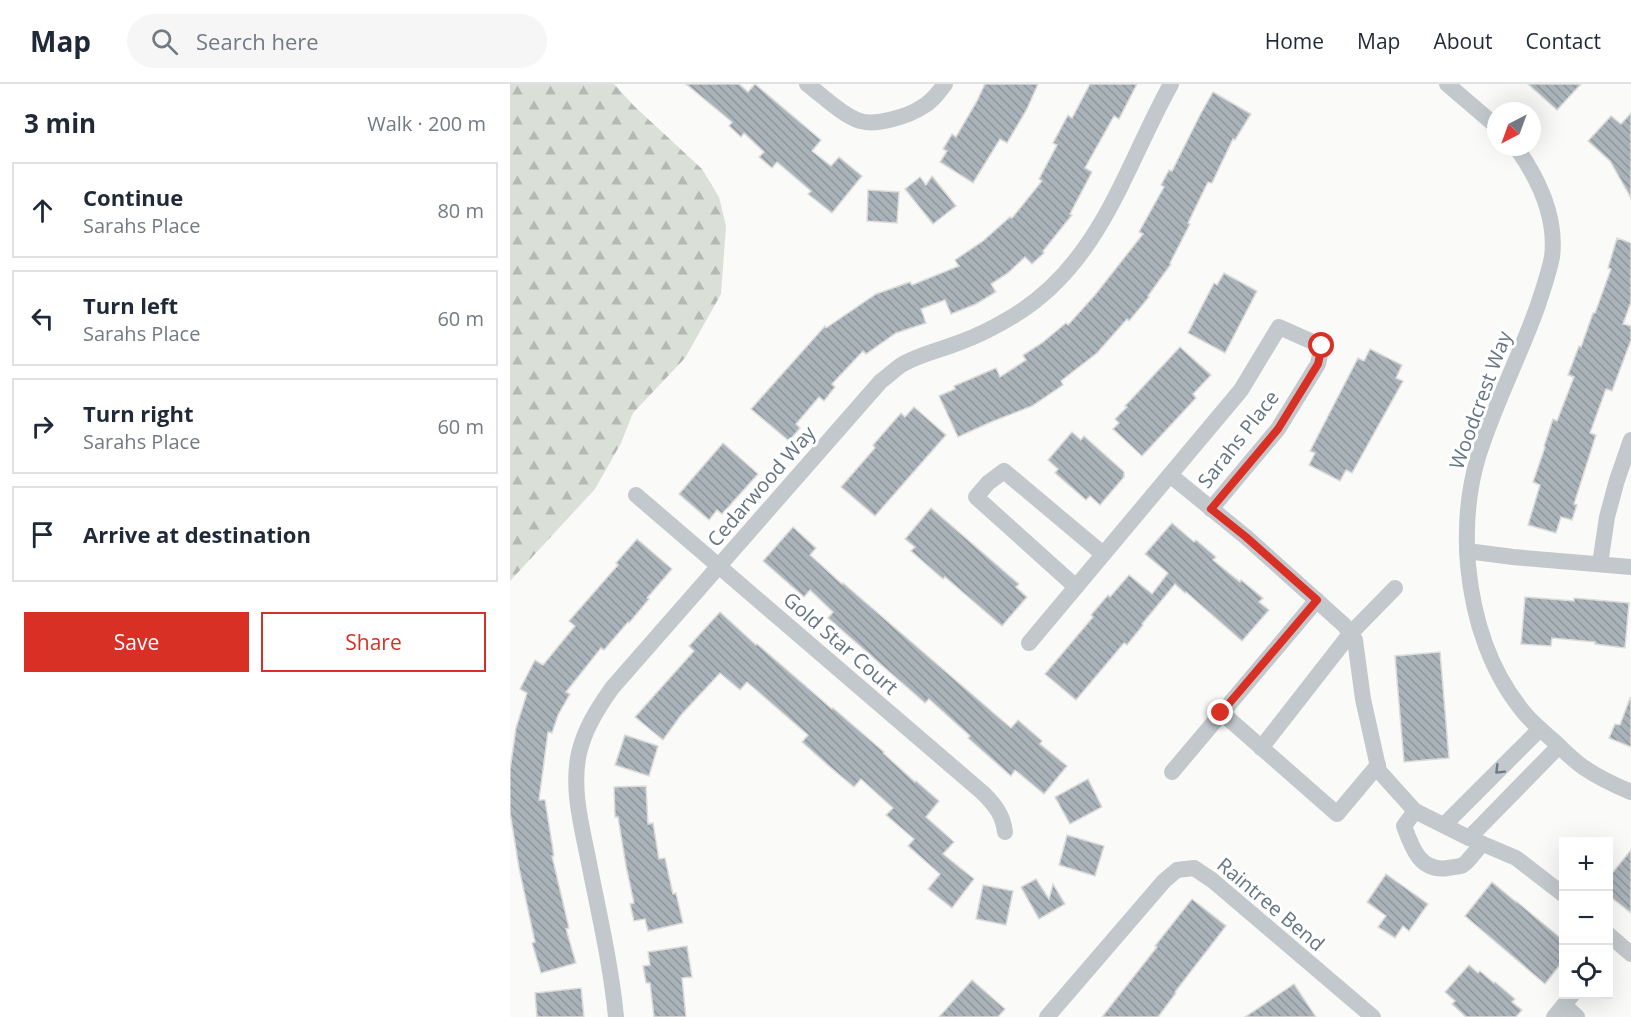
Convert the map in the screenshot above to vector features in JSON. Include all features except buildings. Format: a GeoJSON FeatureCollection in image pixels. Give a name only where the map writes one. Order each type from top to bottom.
{"type":"FeatureCollection","features":[{"type":"Feature","properties":{"kind":"street"},"geometry":{"type":"LineString","coordinates":[[807,84],[850,116],[862,122],[871,122],[910,114],[924,107],[945,84]]}},
{"type":"Feature","properties":{"kind":"street","name":"Cedarwood Way"},"geometry":{"type":"LineString","coordinates":[[616,1017],[612,982],[578,806],[579,753],[591,720],[612,688],[881,381],[903,365],[925,354],[960,343],[990,330],[1035,300],[1068,270],[1106,217],[1171,84]]}},
{"type":"Feature","properties":{"kind":"street"},"geometry":{"type":"LineString","coordinates":[[1447,84],[1487,118]]}},
{"type":"Feature","properties":{"kind":"street","name":"Woodcrest Way"},"geometry":{"type":"LineString","coordinates":[[1522,156],[1542,191],[1548,212],[1552,256],[1530,327],[1478,456],[1467,517],[1467,551],[1471,590],[1478,624],[1488,651],[1509,691],[1526,714],[1581,766],[1631,792]]}},
{"type":"Feature","properties":{"kind":"street","name":"Sarahs Place"},"geometry":{"type":"LineString","coordinates":[[1029,643],[1241,390],[1279,327],[1322,346],[1318,364],[1278,429],[1211,509]]}},
{"type":"Feature","properties":{"kind":"street"},"geometry":{"type":"LineString","coordinates":[[1600,564],[1607,516],[1631,440]]}},
{"type":"Feature","properties":{"kind":"street"},"geometry":{"type":"LineString","coordinates":[[1076,587],[976,497],[988,483],[1005,471],[1103,554]]}},
{"type":"Feature","properties":{"kind":"street","name":"Sarahs Place"},"geometry":{"type":"LineString","coordinates":[[1170,475],[1246,537],[1317,600],[1344,625],[1355,640],[1363,699],[1379,771],[1416,811],[1516,858],[1559,892]]}},
{"type":"Feature","properties":{"kind":"street","name":"Gold Star Court"},"geometry":{"type":"LineString","coordinates":[[636,495],[983,793],[999,812],[1005,832]]}},
{"type":"Feature","properties":{"kind":"street"},"geometry":{"type":"LineString","coordinates":[[1467,551],[1631,567]]}},
{"type":"Feature","properties":{"kind":"street"},"geometry":{"type":"LineString","coordinates":[[1261,748],[1350,634],[1395,588]]}},
{"type":"Feature","properties":{"kind":"street"},"geometry":{"type":"LineString","coordinates":[[1172,772],[1317,600]]}},
{"type":"Feature","properties":{"kind":"street"},"geometry":{"type":"LineString","coordinates":[[1221,713],[1337,813],[1378,765]]}},
{"type":"Feature","properties":{"kind":"street"},"geometry":{"type":"LineString","coordinates":[[1444,825],[1540,729]]}},
{"type":"Feature","properties":{"kind":"street"},"geometry":{"type":"LineString","coordinates":[[1416,811],[1404,826],[1410,844],[1419,859],[1433,867],[1446,868],[1463,865],[1476,841],[1559,746]]}},
{"type":"Feature","properties":{"kind":"street","name":"Raintree Bend"},"geometry":{"type":"LineString","coordinates":[[1047,1017],[1164,881],[1177,870],[1194,868],[1212,880],[1373,1017]]}},
{"type":"Feature","properties":{"kind":"street"},"geometry":{"type":"LineString","coordinates":[[1613,943],[1631,954]]}},
{"type":"Feature","properties":{"kind":"street"},"geometry":{"type":"LineString","coordinates":[[1564,1006],[1577,1017]]}},
{"type":"Feature","properties":{"kind":"green space"},"geometry":{"type":"Polygon","coordinates":[[[510,84],[614,84],[634,106],[702,169],[719,197],[726,226],[721,294],[685,358],[633,413],[621,443],[595,489],[510,581],[510,84]]]}},
{"type":"Feature","properties":{"kind":"route"},"geometry":{"type":"LineString","coordinates":[[1221,713],[1317,600],[1211,509],[1278,429],[1318,364],[1322,346]]}}]}
